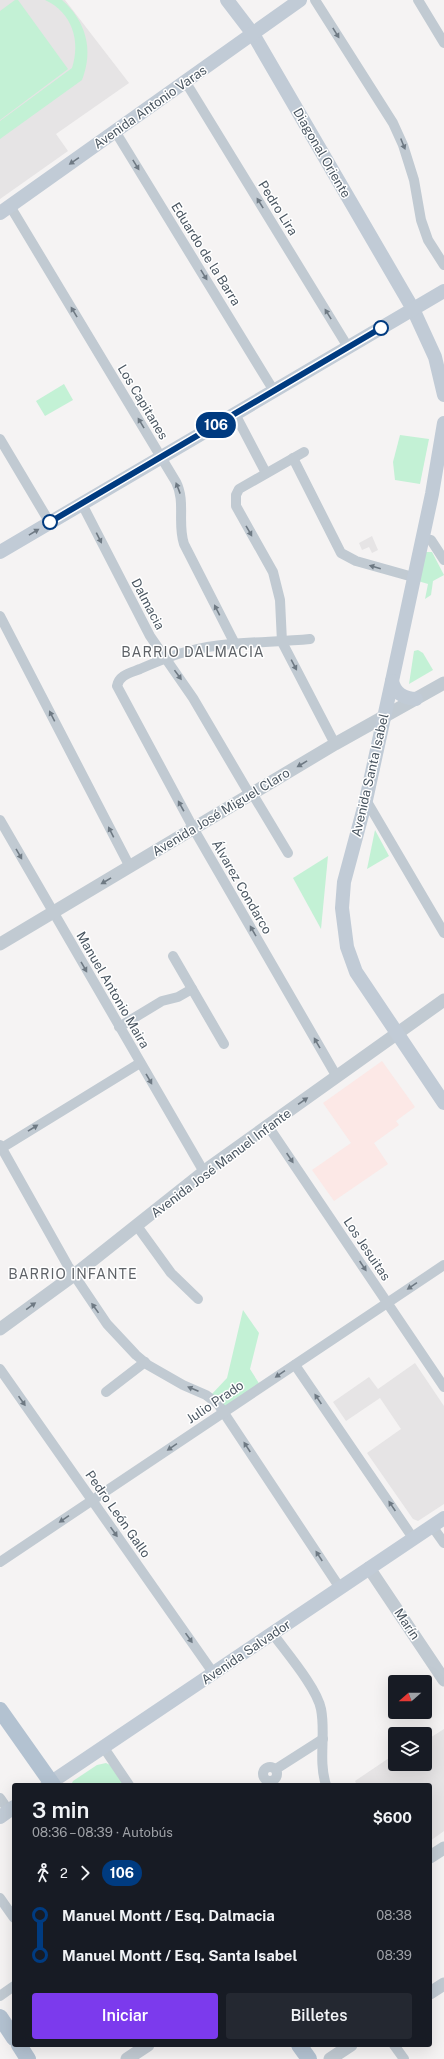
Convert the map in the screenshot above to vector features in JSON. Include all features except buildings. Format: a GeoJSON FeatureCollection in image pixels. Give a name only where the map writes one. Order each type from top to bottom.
{"type":"FeatureCollection","features":[{"type":"Feature","properties":{"kind":"main road","name":"Diagonal Oriente"},"geometry":{"type":"LineString","coordinates":[[227,0],[253,34],[413,309]]}},
{"type":"Feature","properties":{"kind":"main road","name":"Avenida Antonio Varas"},"geometry":{"type":"LineString","coordinates":[[5,209],[300,0]]}},
{"type":"Feature","properties":{"kind":"main road"},"geometry":{"type":"LineString","coordinates":[[0,552],[444,291]]}},
{"type":"Feature","properties":{"kind":"main road"},"geometry":{"type":"LineString","coordinates":[[413,309],[440,357],[444,395]]}},
{"type":"Feature","properties":{"kind":"main road","name":"Avenida Santa Isabel"},"geometry":{"type":"LineString","coordinates":[[444,423],[443,440],[392,681],[366,800],[344,882],[342,921],[347,947],[356,972],[396,1034],[444,1103]]}},
{"type":"Feature","properties":{"kind":"main road"},"geometry":{"type":"LineString","coordinates":[[392,681],[395,689],[400,695],[416,699]]}},
{"type":"Feature","properties":{"kind":"main road","name":"Avenida Salvador"},"geometry":{"type":"LineString","coordinates":[[52,1783],[444,1518]]}},
{"type":"Feature","properties":{"kind":"main road"},"geometry":{"type":"LineString","coordinates":[[0,1710],[50,1783]]}},
{"type":"Feature","properties":{"kind":"main road"},"geometry":{"type":"LineString","coordinates":[[0,2017],[12,2035]]}},
{"type":"Feature","properties":{"kind":"main road"},"geometry":{"type":"LineString","coordinates":[[20,2047],[28,2059]]}},
{"type":"Feature","properties":{"kind":"main road"},"geometry":{"type":"LineString","coordinates":[[300,2047],[309,2059]]}},
{"type":"Feature","properties":{"kind":"street"},"geometry":{"type":"LineString","coordinates":[[315,0],[393,123],[403,145],[414,180],[421,220],[428,240],[444,265]]}},
{"type":"Feature","properties":{"kind":"street"},"geometry":{"type":"LineString","coordinates":[[418,0],[444,43]]}},
{"type":"Feature","properties":{"kind":"street","name":"Pedro Lira"},"geometry":{"type":"LineString","coordinates":[[185,82],[348,347]]}},
{"type":"Feature","properties":{"kind":"street","name":"Eduardo de la Barra"},"geometry":{"type":"LineString","coordinates":[[115,131],[274,391]]}},
{"type":"Feature","properties":{"kind":"street","name":"Los Capitanes"},"geometry":{"type":"LineString","coordinates":[[5,209],[176,482],[180,494],[180,530],[184,544],[234,644]]}},
{"type":"Feature","properties":{"kind":"street"},"geometry":{"type":"LineString","coordinates":[[234,414],[266,473]]}},
{"type":"Feature","properties":{"kind":"street"},"geometry":{"type":"LineString","coordinates":[[0,439],[50,522]]}},
{"type":"Feature","properties":{"kind":"street"},"geometry":{"type":"LineString","coordinates":[[304,452],[239,488],[236,495],[236,506],[277,583],[282,642],[336,744]]}},
{"type":"Feature","properties":{"kind":"street"},"geometry":{"type":"LineString","coordinates":[[293,458],[341,553],[356,561],[413,577]]}},
{"type":"Feature","properties":{"kind":"street","name":"Dalmacia"},"geometry":{"type":"LineString","coordinates":[[82,504],[141,620],[193,698],[288,853]]}},
{"type":"Feature","properties":{"kind":"street"},"geometry":{"type":"LineString","coordinates":[[422,539],[431,540],[444,560]]}},
{"type":"Feature","properties":{"kind":"street"},"geometry":{"type":"LineString","coordinates":[[0,616],[130,867]]}},
{"type":"Feature","properties":{"kind":"street"},"geometry":{"type":"LineString","coordinates":[[165,658],[190,650],[234,644],[310,639]]}},
{"type":"Feature","properties":{"kind":"street","name":"Álvarez Condarco"},"geometry":{"type":"LineString","coordinates":[[165,658],[124,676],[118,681],[117,686],[194,828],[337,1077]]}},
{"type":"Feature","properties":{"kind":"street","name":"Avenida José Miguel Claro"},"geometry":{"type":"LineString","coordinates":[[0,944],[336,744],[444,683]]}},
{"type":"Feature","properties":{"kind":"street"},"geometry":{"type":"LineString","coordinates":[[366,800],[444,933]]}},
{"type":"Feature","properties":{"kind":"street","name":"Manuel Antonio Maira"},"geometry":{"type":"LineString","coordinates":[[0,820],[204,1172]]}},
{"type":"Feature","properties":{"kind":"street"},"geometry":{"type":"LineString","coordinates":[[173,956],[224,1044]]}},
{"type":"Feature","properties":{"kind":"street"},"geometry":{"type":"LineString","coordinates":[[119,1027],[162,1001],[178,997],[192,989]]}},
{"type":"Feature","properties":{"kind":"street","name":"Avenida José Manuel Infante"},"geometry":{"type":"LineString","coordinates":[[0,1329],[74,1275],[204,1172],[444,1000]]}},
{"type":"Feature","properties":{"kind":"street"},"geometry":{"type":"LineString","coordinates":[[140,1063],[0,1147],[74,1275],[107,1324],[126,1345],[145,1362],[164,1375],[211,1398],[224,1412],[340,1588]]}},
{"type":"Feature","properties":{"kind":"street","name":"Los Jesuitas"},"geometry":{"type":"LineString","coordinates":[[268,1126],[444,1387]]}},
{"type":"Feature","properties":{"kind":"street"},"geometry":{"type":"LineString","coordinates":[[137,1226],[171,1273],[198,1299]]}},
{"type":"Feature","properties":{"kind":"street","name":"Julio Prado"},"geometry":{"type":"LineString","coordinates":[[0,1562],[444,1265]]}},
{"type":"Feature","properties":{"kind":"street"},"geometry":{"type":"LineString","coordinates":[[106,1392],[145,1362]]}},
{"type":"Feature","properties":{"kind":"street"},"geometry":{"type":"LineString","coordinates":[[295,1365],[414,1538]]}},
{"type":"Feature","properties":{"kind":"street","name":"Pedro León Gallo"},"geometry":{"type":"LineString","coordinates":[[0,1369],[214,1674]]}},
{"type":"Feature","properties":{"kind":"street"},"geometry":{"type":"LineString","coordinates":[[432,1526],[444,1543]]}},
{"type":"Feature","properties":{"kind":"street","name":"Marín"},"geometry":{"type":"LineString","coordinates":[[369,1568],[444,1680]]}},
{"type":"Feature","properties":{"kind":"street"},"geometry":{"type":"LineString","coordinates":[[273,1634],[319,1701],[323,1739],[322,1769],[326,1783]]}},
{"type":"Feature","properties":{"kind":"street"},"geometry":{"type":"LineString","coordinates":[[276,1769],[323,1739]]}},
{"type":"Feature","properties":{"kind":"street"},"geometry":{"type":"LineString","coordinates":[[104,1748],[128,1783]]}},
{"type":"Feature","properties":{"kind":"street"},"geometry":{"type":"LineString","coordinates":[[0,1798],[8,1811]]}},
{"type":"Feature","properties":{"kind":"street"},"geometry":{"type":"LineString","coordinates":[[432,1856],[444,1848]]}},
{"type":"Feature","properties":{"kind":"street"},"geometry":{"type":"LineString","coordinates":[[0,1898],[12,1915]]}},
{"type":"Feature","properties":{"kind":"street"},"geometry":{"type":"LineString","coordinates":[[432,1992],[444,1984]]}},
{"type":"Feature","properties":{"kind":"street"},"geometry":{"type":"LineString","coordinates":[[0,1996],[12,1987]]}},
{"type":"Feature","properties":{"kind":"street"},"geometry":{"type":"LineString","coordinates":[[127,2059],[145,2047]]}},
{"type":"Feature","properties":{"kind":"street"},"geometry":{"type":"LineString","coordinates":[[330,2059],[349,2047]]}},
{"type":"Feature","properties":{"kind":"street"},"geometry":{"type":"LineString","coordinates":[[395,2047],[404,2059]]}},
{"type":"Feature","properties":{"kind":"shaded area"},"geometry":{"type":"Polygon","coordinates":[[[0,0],[65,0],[129,83],[56,134],[68,151],[0,199],[0,0]]]}},
{"type":"Feature","properties":{"kind":"shaded area"},"geometry":{"type":"Polygon","coordinates":[[[372,536],[378,550],[372,553],[369,547],[362,550],[359,543],[372,536]]]}},
{"type":"Feature","properties":{"kind":"shaded area"},"geometry":{"type":"Polygon","coordinates":[[[382,1061],[415,1107],[396,1121],[399,1125],[374,1143],[388,1164],[334,1201],[312,1170],[351,1143],[323,1103],[382,1061]]]}},
{"type":"Feature","properties":{"kind":"shaded area"},"geometry":{"type":"Polygon","coordinates":[[[415,1363],[444,1406],[444,1504],[418,1521],[413,1519],[367,1453],[401,1429],[380,1398],[346,1421],[333,1402],[369,1377],[378,1389],[415,1363]]]}},
{"type":"Feature","properties":{"kind":"shaded area"},"geometry":{"type":"Polygon","coordinates":[[[444,1729],[444,1831],[432,1840],[432,1783],[356,1783],[355,1781],[388,1759],[388,1771],[432,1771],[432,1737],[444,1729]]]}},
{"type":"Feature","properties":{"kind":"green space"},"geometry":{"type":"Polygon","coordinates":[[[15,0],[18,0],[68,69],[0,120],[0,11],[15,0]]]}},
{"type":"Feature","properties":{"kind":"green space"},"geometry":{"type":"Polygon","coordinates":[[[45,0],[62,0],[77,17],[86,37],[86,69],[82,80],[0,139],[0,121],[72,68],[75,58],[75,38],[72,28],[62,12],[45,0]]]}},
{"type":"Feature","properties":{"kind":"green space"},"geometry":{"type":"Polygon","coordinates":[[[64,384],[73,400],[45,416],[36,401],[64,384]]]}},
{"type":"Feature","properties":{"kind":"green space"},"geometry":{"type":"Polygon","coordinates":[[[400,435],[429,439],[420,484],[395,480],[393,462],[400,435]]]}},
{"type":"Feature","properties":{"kind":"green space"},"geometry":{"type":"Polygon","coordinates":[[[425,552],[432,552],[444,575],[433,581],[431,595],[425,599],[428,584],[418,581],[425,552]]]}},
{"type":"Feature","properties":{"kind":"green space"},"geometry":{"type":"Polygon","coordinates":[[[418,650],[423,653],[433,670],[409,684],[414,651],[418,650]]]}},
{"type":"Feature","properties":{"kind":"green space"},"geometry":{"type":"Polygon","coordinates":[[[375,830],[389,856],[367,869],[375,830]]]}},
{"type":"Feature","properties":{"kind":"green space"},"geometry":{"type":"Polygon","coordinates":[[[328,856],[321,929],[293,878],[328,856]]]}},
{"type":"Feature","properties":{"kind":"green space"},"geometry":{"type":"Polygon","coordinates":[[[243,1310],[259,1333],[250,1369],[260,1385],[224,1407],[211,1395],[227,1378],[243,1310]]]}},
{"type":"Feature","properties":{"kind":"green space"},"geometry":{"type":"Polygon","coordinates":[[[106,1763],[112,1766],[124,1783],[72,1783],[97,1765],[106,1763]]]}},
{"type":"Feature","properties":{"kind":"bus line","name":"106"},"geometry":{"type":"LineString","coordinates":[[50,522],[381,328]]}},
{"type":"Feature","properties":{"kind":"district","name":"BARRIO DALMACIA"},"geometry":{"type":"Point","coordinates":[193,652]}},
{"type":"Feature","properties":{"kind":"district","name":"BARRIO INFANTE"},"geometry":{"type":"Point","coordinates":[73,1274]}}]}
